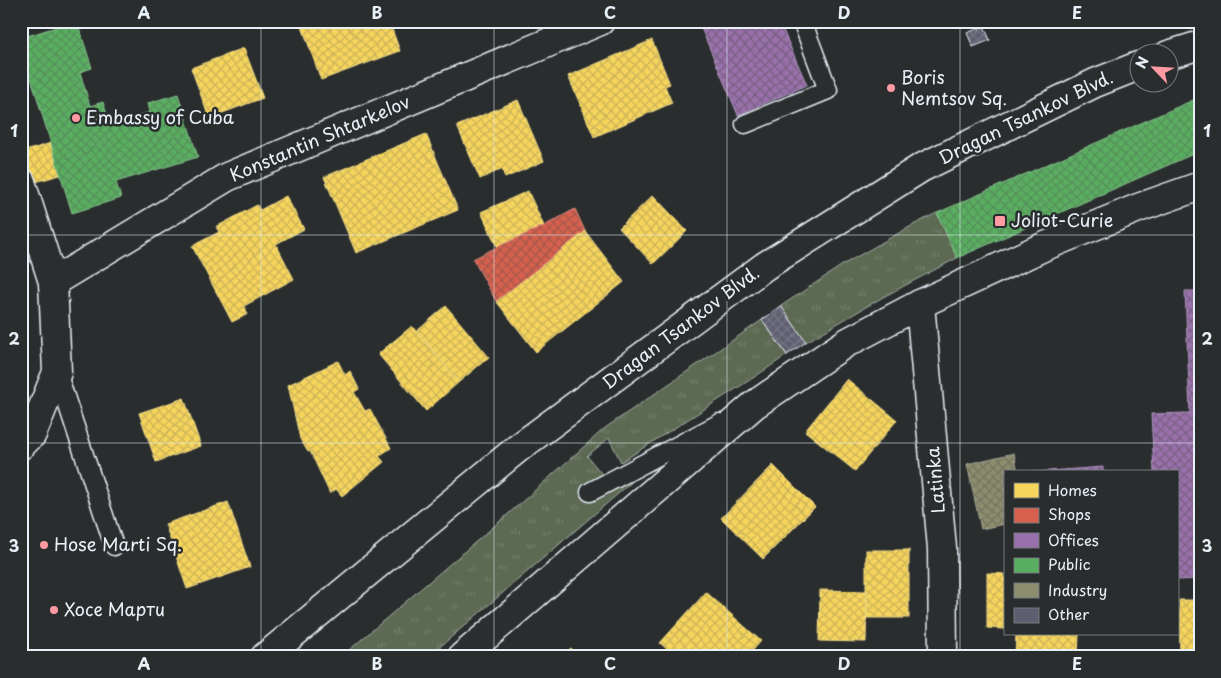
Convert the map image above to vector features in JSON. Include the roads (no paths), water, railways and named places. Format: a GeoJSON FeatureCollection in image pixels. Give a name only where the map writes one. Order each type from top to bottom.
{"type":"FeatureCollection","features":[{"type":"Feature","properties":{"kind":"street","name":"Konstantin Shtarkelov"},"geometry":{"type":"LineString","coordinates":[[53,282],[227,177],[600,21]]}},
{"type":"Feature","properties":{"kind":"street"},"geometry":{"type":"LineString","coordinates":[[1178,52],[1200,44]]}},
{"type":"Feature","properties":{"kind":"street","name":"Dragan Tsankov Blvd."},"geometry":{"type":"LineString","coordinates":[[265,657],[517,449],[764,266],[921,168],[1095,83],[1128,70]]}},
{"type":"Feature","properties":{"kind":"street"},"geometry":{"type":"LineString","coordinates":[[21,182],[53,282],[57,372],[32,434],[21,445]]}},
{"type":"Feature","properties":{"kind":"street"},"geometry":{"type":"LineString","coordinates":[[462,657],[757,403],[846,343],[920,304],[1043,246],[1138,208],[1200,186]]}},
{"type":"Feature","properties":{"kind":"street","name":"Latinka"},"geometry":{"type":"LineString","coordinates":[[920,304],[942,548],[943,657]]}},
{"type":"Feature","properties":{"kind":"lane"},"geometry":{"type":"LineString","coordinates":[[745,124],[828,90],[802,21]]}},
{"type":"Feature","properties":{"kind":"lane"},"geometry":{"type":"LineString","coordinates":[[57,372],[114,546]]}},
{"type":"Feature","properties":{"kind":"lane"},"geometry":{"type":"LineString","coordinates":[[590,492],[757,403]]}},
{"type":"Feature","properties":{"kind":"place","name":"Boris Nemtsov Sq."},"geometry":{"type":"Point","coordinates":[891,88]}},
{"type":"Feature","properties":{"kind":"place","name":"Embassy of Cuba"},"geometry":{"type":"Point","coordinates":[76,118]}},
{"type":"Feature","properties":{"kind":"place","name":"Joliot-Curie"},"geometry":{"type":"Point","coordinates":[1000,221]}},
{"type":"Feature","properties":{"kind":"place","name":"Hose Marti Sq."},"geometry":{"type":"Point","coordinates":[44,545]}},
{"type":"Feature","properties":{"kind":"place","name":"Хосе Марти"},"geometry":{"type":"Point","coordinates":[54,610]}}]}
